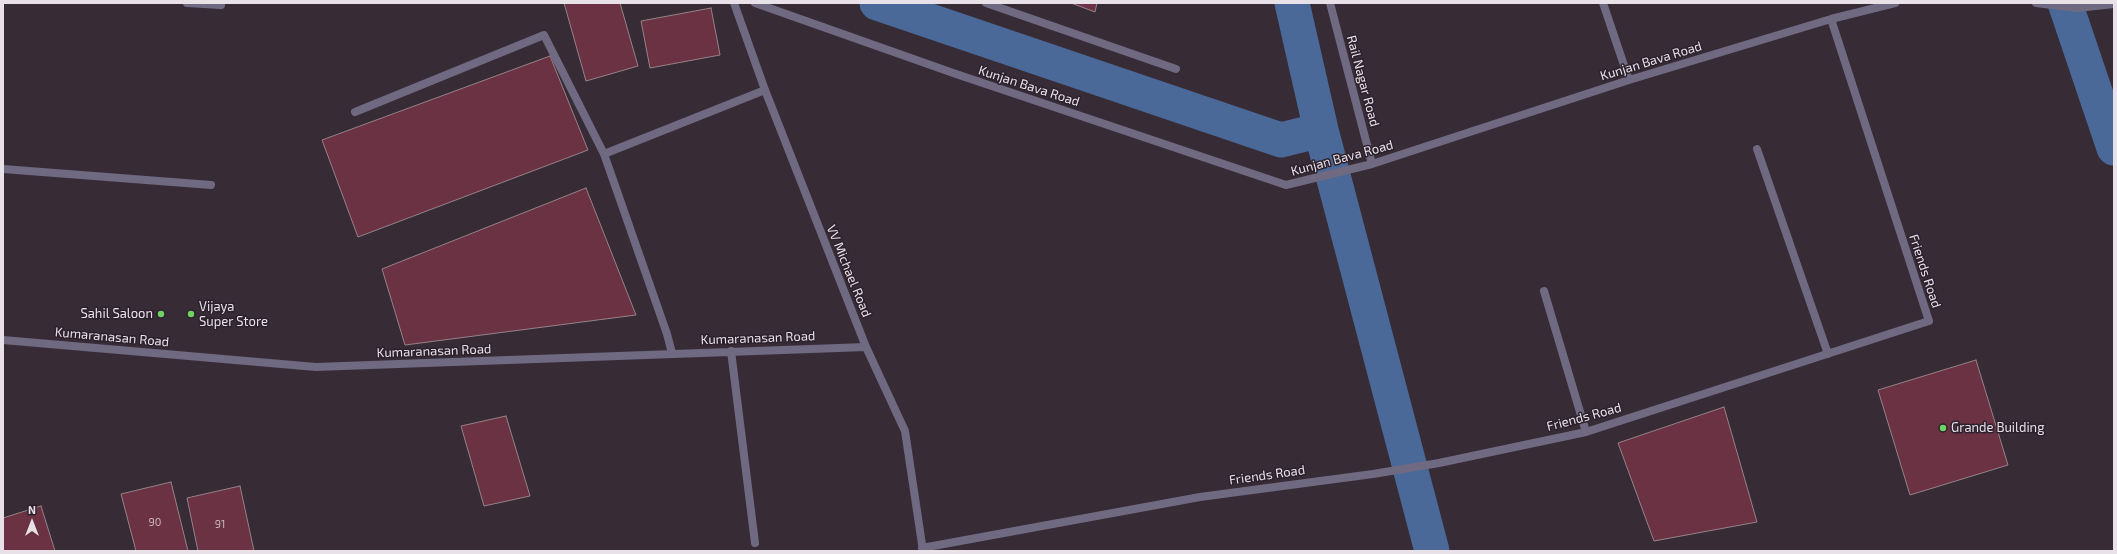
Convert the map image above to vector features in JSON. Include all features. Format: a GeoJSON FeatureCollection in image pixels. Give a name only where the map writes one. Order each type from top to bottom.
{"type":"FeatureCollection","features":[{"type":"Feature","properties":{"kind":"street"},"geometry":{"type":"LineString","coordinates":[[187,3],[221,5]]}},
{"type":"Feature","properties":{"kind":"street","name":"VV Michael Road"},"geometry":{"type":"LineString","coordinates":[[734,3],[765,90],[866,347],[904,431],[922,550]]}},
{"type":"Feature","properties":{"kind":"street","name":"Kunjan Bava Road"},"geometry":{"type":"LineString","coordinates":[[755,3],[956,74],[1286,185],[1372,164],[1629,80],[1831,19],[1895,3]]}},
{"type":"Feature","properties":{"kind":"street"},"geometry":{"type":"LineString","coordinates":[[986,3],[1176,69]]}},
{"type":"Feature","properties":{"kind":"street","name":"Rail Nagar Road"},"geometry":{"type":"LineString","coordinates":[[1330,3],[1372,164]]}},
{"type":"Feature","properties":{"kind":"street"},"geometry":{"type":"LineString","coordinates":[[1603,3],[1629,80]]}},
{"type":"Feature","properties":{"kind":"street"},"geometry":{"type":"LineString","coordinates":[[2036,3],[2077,8],[2114,4]]}},
{"type":"Feature","properties":{"kind":"street","name":"Friends Road"},"geometry":{"type":"LineString","coordinates":[[922,550],[1200,496],[1373,474],[1586,432],[1929,322],[1831,19]]}},
{"type":"Feature","properties":{"kind":"street"},"geometry":{"type":"LineString","coordinates":[[355,112],[544,36],[604,154],[667,334],[672,353]]}},
{"type":"Feature","properties":{"kind":"street"},"geometry":{"type":"LineString","coordinates":[[604,154],[765,90]]}},
{"type":"Feature","properties":{"kind":"street"},"geometry":{"type":"LineString","coordinates":[[1757,149],[1828,354]]}},
{"type":"Feature","properties":{"kind":"street"},"geometry":{"type":"LineString","coordinates":[[3,169],[211,185]]}},
{"type":"Feature","properties":{"kind":"street"},"geometry":{"type":"LineString","coordinates":[[1544,291],[1586,432]]}},
{"type":"Feature","properties":{"kind":"street","name":"Kumaranasan Road"},"geometry":{"type":"LineString","coordinates":[[3,340],[316,367],[866,347]]}},
{"type":"Feature","properties":{"kind":"street"},"geometry":{"type":"LineString","coordinates":[[731,351],[755,543]]}},
{"type":"Feature","properties":{"kind":"building"},"geometry":{"type":"Polygon","coordinates":[[[564,3],[620,3],[638,66],[586,81],[564,3]]]}},
{"type":"Feature","properties":{"kind":"building"},"geometry":{"type":"Polygon","coordinates":[[[1071,3],[1097,3],[1095,12],[1071,3]]]}},
{"type":"Feature","properties":{"kind":"building"},"geometry":{"type":"Polygon","coordinates":[[[711,8],[720,55],[650,68],[641,21],[711,8]]]}},
{"type":"Feature","properties":{"kind":"building"},"geometry":{"type":"Polygon","coordinates":[[[550,56],[588,150],[358,237],[322,140],[550,56]]]}},
{"type":"Feature","properties":{"kind":"building"},"geometry":{"type":"Polygon","coordinates":[[[586,188],[636,315],[405,345],[382,269],[586,188]]]}},
{"type":"Feature","properties":{"kind":"building","name":"Grande Building"},"geometry":{"type":"Polygon","coordinates":[[[1976,360],[2008,465],[1910,495],[1878,390],[1976,360]]]}},
{"type":"Feature","properties":{"kind":"building"},"geometry":{"type":"Polygon","coordinates":[[[1724,407],[1757,522],[1654,541],[1618,443],[1724,407]]]}},
{"type":"Feature","properties":{"kind":"building"},"geometry":{"type":"Polygon","coordinates":[[[506,416],[530,496],[484,506],[461,426],[506,416]]]}},
{"type":"Feature","properties":{"kind":"building"},"geometry":{"type":"Polygon","coordinates":[[[171,482],[188,551],[136,551],[121,494],[171,482]]]}},
{"type":"Feature","properties":{"kind":"building"},"geometry":{"type":"Polygon","coordinates":[[[240,486],[254,551],[198,551],[187,498],[240,486]]]}},
{"type":"Feature","properties":{"kind":"building"},"geometry":{"type":"Polygon","coordinates":[[[41,506],[55,551],[3,551],[3,518],[41,506]]]}},
{"type":"Feature","properties":{"kind":"waterway"},"geometry":{"type":"LineString","coordinates":[[877,3],[1281,140],[1321,130]]}},
{"type":"Feature","properties":{"kind":"waterway"},"geometry":{"type":"LineString","coordinates":[[1292,3],[1321,130],[1432,551]]}},
{"type":"Feature","properties":{"kind":"waterway"},"geometry":{"type":"LineString","coordinates":[[2065,3],[2114,148]]}},
{"type":"Feature","properties":{"kind":"place","name":"Sahil Saloon"},"geometry":{"type":"Point","coordinates":[161,314]}},
{"type":"Feature","properties":{"kind":"place","name":"Vijaya Super Store"},"geometry":{"type":"Point","coordinates":[191,314]}},
{"type":"Feature","properties":{"kind":"place","name":"Grande Building"},"geometry":{"type":"Point","coordinates":[1943,428]}}]}
